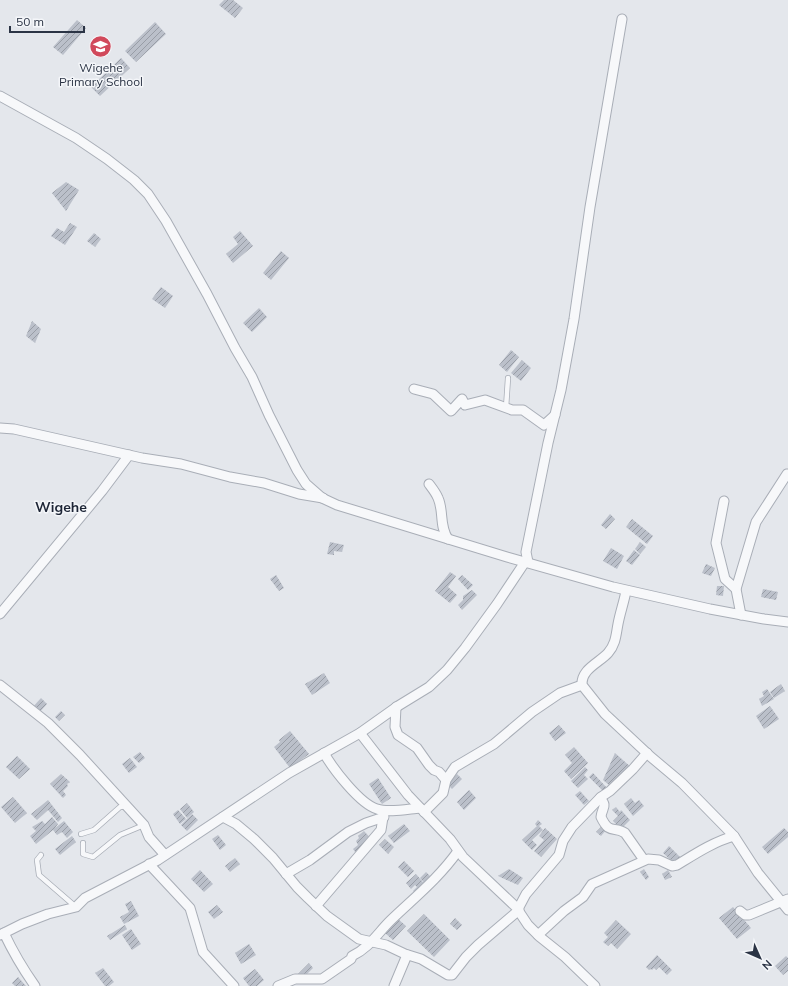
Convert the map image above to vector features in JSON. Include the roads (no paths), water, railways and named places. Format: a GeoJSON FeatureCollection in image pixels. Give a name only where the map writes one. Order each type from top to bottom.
{"type":"FeatureCollection","features":[{"type":"Feature","properties":{"kind":"street"},"geometry":{"type":"LineString","coordinates":[[35,986],[22,969],[1,934],[48,914],[76,907],[85,898],[166,855],[290,773],[360,733],[396,707],[429,687],[447,670],[465,648],[527,562],[526,552],[561,390],[574,319],[590,207],[622,19]]}},
{"type":"Feature","properties":{"kind":"street"},"geometry":{"type":"LineString","coordinates":[[0,96],[76,138],[107,158],[134,180],[148,194],[166,221],[252,377],[269,415],[297,470],[306,484],[325,499],[338,505],[448,539],[626,590],[741,615],[788,622]]}},
{"type":"Feature","properties":{"kind":"street"},"geometry":{"type":"LineString","coordinates":[[414,389],[433,394],[451,411],[462,399],[465,404],[485,400],[512,410],[523,410],[544,425],[555,415]]}},
{"type":"Feature","properties":{"kind":"street"},"geometry":{"type":"LineString","coordinates":[[0,428],[14,429],[129,455],[181,464],[299,494],[325,499]]}},
{"type":"Feature","properties":{"kind":"street"},"geometry":{"type":"LineString","coordinates":[[0,614],[102,491],[129,455]]}},
{"type":"Feature","properties":{"kind":"street"},"geometry":{"type":"LineString","coordinates":[[741,615],[736,589],[756,522],[787,474]]}},
{"type":"Feature","properties":{"kind":"street"},"geometry":{"type":"LineString","coordinates":[[429,484],[438,497],[441,507],[444,534],[448,539]]}},
{"type":"Feature","properties":{"kind":"street"},"geometry":{"type":"LineString","coordinates":[[724,501],[716,543],[725,579],[736,589]]}},
{"type":"Feature","properties":{"kind":"street"},"geometry":{"type":"LineString","coordinates":[[626,590],[616,639],[609,652],[584,674],[582,685],[605,714],[682,783],[734,836],[758,873],[784,900],[788,910]]}},
{"type":"Feature","properties":{"kind":"street"},"geometry":{"type":"LineString","coordinates":[[0,685],[48,723],[80,755],[144,825],[149,837],[166,855]]}},
{"type":"Feature","properties":{"kind":"street"},"geometry":{"type":"LineString","coordinates":[[286,874],[310,860],[348,832],[384,814],[422,810],[443,793],[446,780],[455,767],[494,744],[532,712],[560,693],[582,685]]}},
{"type":"Feature","properties":{"kind":"street"},"geometry":{"type":"LineString","coordinates":[[396,707],[395,727],[398,735],[417,748],[429,765],[439,772],[446,780]]}},
{"type":"Feature","properties":{"kind":"street"},"geometry":{"type":"LineString","coordinates":[[360,733],[398,783],[458,851],[518,909],[528,925],[538,935],[595,986]]}},
{"type":"Feature","properties":{"kind":"street"},"geometry":{"type":"LineString","coordinates":[[324,753],[331,765],[347,784],[369,805],[384,814]]}},
{"type":"Feature","properties":{"kind":"street"},"geometry":{"type":"LineString","coordinates":[[223,817],[236,824],[254,839],[273,858],[296,887],[316,906],[359,939],[386,945],[407,955],[421,959],[448,975],[452,975],[466,957],[478,945],[518,909],[530,888],[559,855],[563,841],[572,827],[600,798],[634,769],[647,753]]}},
{"type":"Feature","properties":{"kind":"street"},"geometry":{"type":"LineString","coordinates":[[600,798],[605,806],[601,813],[601,817],[605,824],[610,829],[625,833],[644,860]]}},
{"type":"Feature","properties":{"kind":"street"},"geometry":{"type":"LineString","coordinates":[[316,906],[382,830],[384,814]]}},
{"type":"Feature","properties":{"kind":"street"},"geometry":{"type":"LineString","coordinates":[[538,935],[583,896],[592,884],[648,859],[660,860],[672,866],[724,839],[734,836]]}},
{"type":"Feature","properties":{"kind":"street"},"geometry":{"type":"LineString","coordinates":[[278,986],[295,979],[322,979],[352,959],[352,956],[359,953],[372,942],[388,923],[433,881],[458,851]]}},
{"type":"Feature","properties":{"kind":"street"},"geometry":{"type":"LineString","coordinates":[[149,864],[190,908],[203,952],[234,986]]}},
{"type":"Feature","properties":{"kind":"street"},"geometry":{"type":"LineString","coordinates":[[740,911],[745,915],[749,915],[784,900]]}},
{"type":"Feature","properties":{"kind":"street"},"geometry":{"type":"LineString","coordinates":[[394,986],[407,955]]}},
{"type":"Feature","properties":{"kind":"lane"},"geometry":{"type":"LineString","coordinates":[[506,408],[508,378]]}},
{"type":"Feature","properties":{"kind":"lane"},"geometry":{"type":"LineString","coordinates":[[81,834],[94,830],[120,807],[127,806]]}},
{"type":"Feature","properties":{"kind":"lane"},"geometry":{"type":"LineString","coordinates":[[83,843],[83,854],[93,857],[120,836],[144,825]]}},
{"type":"Feature","properties":{"kind":"lane"},"geometry":{"type":"LineString","coordinates":[[41,855],[37,860],[39,875],[76,907]]}},
{"type":"Feature","properties":{"kind":"place","name":"Wigehe Primary School"},"geometry":{"type":"Point","coordinates":[101,47]}},
{"type":"Feature","properties":{"kind":"district","name":"Wigehe"},"geometry":{"type":"Point","coordinates":[61,507]}}]}
